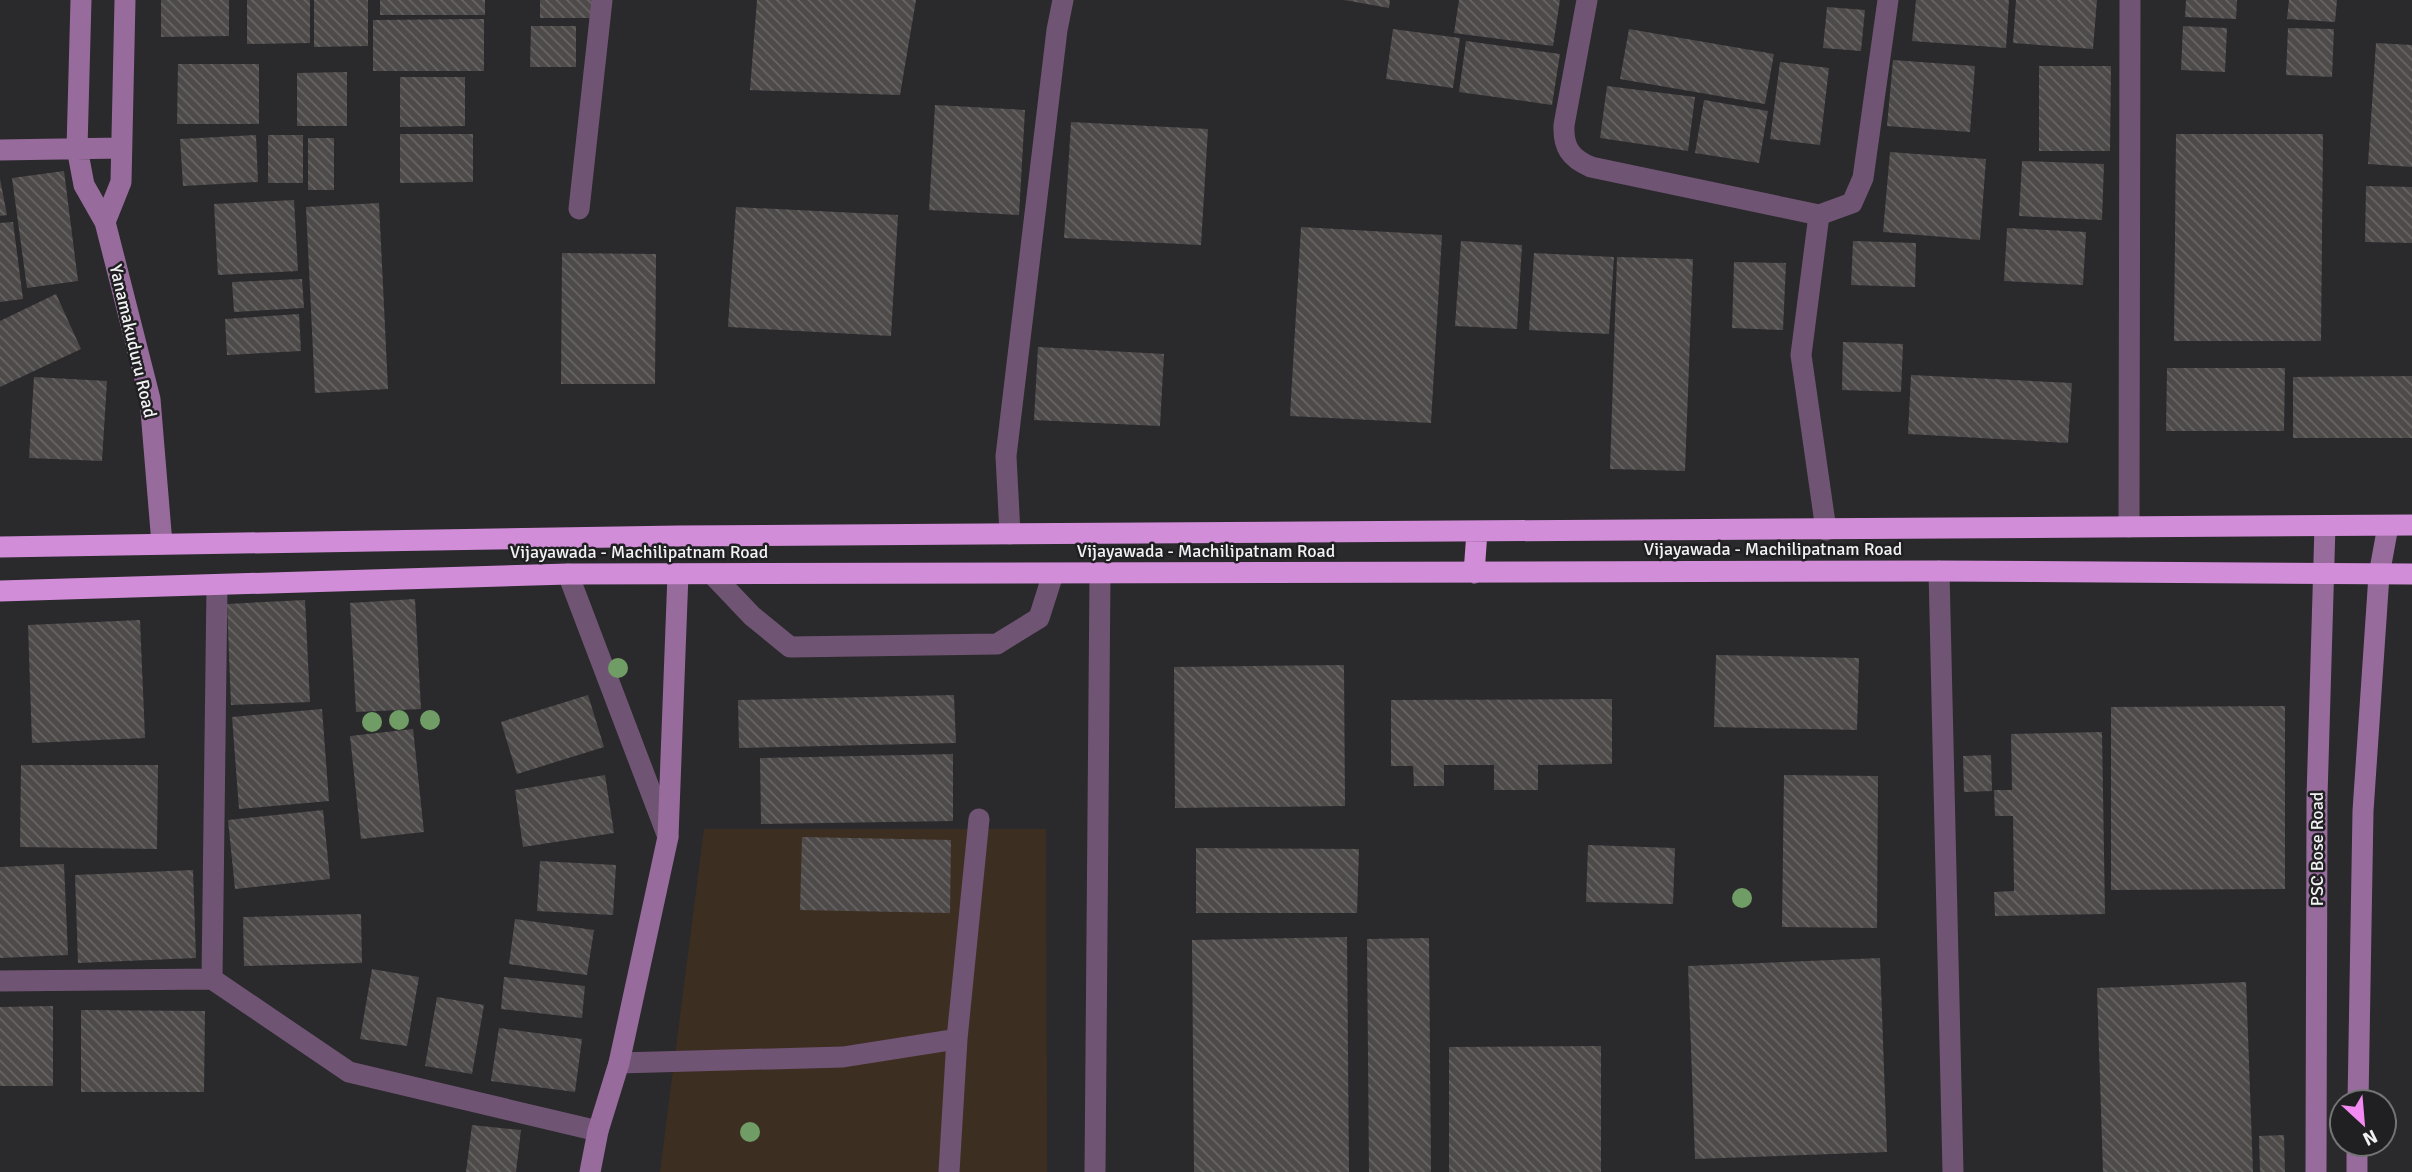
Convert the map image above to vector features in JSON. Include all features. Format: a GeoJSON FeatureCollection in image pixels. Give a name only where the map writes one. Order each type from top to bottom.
{"type":"FeatureCollection","features":[{"type":"Feature","properties":{"kind":"highway","name":"Vijayawada - Machilipatnam Road"},"geometry":{"type":"LineString","coordinates":[[0,547],[678,536],[2412,525]]}},
{"type":"Feature","properties":{"kind":"highway"},"geometry":{"type":"LineString","coordinates":[[1474,573],[1477,532]]}},
{"type":"Feature","properties":{"kind":"highway","name":"Vijayawada - Machilipatnam Road"},"geometry":{"type":"LineString","coordinates":[[0,591],[568,574],[1939,571],[2412,574]]}},
{"type":"Feature","properties":{"kind":"street","name":"Yanamakuduru Road"},"geometry":{"type":"LineString","coordinates":[[81,0],[77,148],[84,185],[105,222],[149,399],[162,544]]}},
{"type":"Feature","properties":{"kind":"street"},"geometry":{"type":"LineString","coordinates":[[105,222],[121,182],[125,0]]}},
{"type":"Feature","properties":{"kind":"street"},"geometry":{"type":"LineString","coordinates":[[579,209],[602,0]]}},
{"type":"Feature","properties":{"kind":"street"},"geometry":{"type":"LineString","coordinates":[[1010,534],[1006,456],[1055,44],[1063,0]]}},
{"type":"Feature","properties":{"kind":"street"},"geometry":{"type":"LineString","coordinates":[[1587,0],[1564,125],[1563,141],[1569,153],[1591,167],[1819,215],[1852,203],[1863,178],[1888,0]]}},
{"type":"Feature","properties":{"kind":"street"},"geometry":{"type":"LineString","coordinates":[[2129,527],[2130,0]]}},
{"type":"Feature","properties":{"kind":"street"},"geometry":{"type":"LineString","coordinates":[[0,150],[121,148]]}},
{"type":"Feature","properties":{"kind":"street"},"geometry":{"type":"LineString","coordinates":[[1819,215],[1801,355],[1826,530]]}},
{"type":"Feature","properties":{"kind":"street","name":"PSC Bose Road"},"geometry":{"type":"LineString","coordinates":[[2316,1172],[2317,797],[2325,526]]}},
{"type":"Feature","properties":{"kind":"street"},"geometry":{"type":"LineString","coordinates":[[2358,1088],[2362,811],[2379,575],[2388,526]]}},
{"type":"Feature","properties":{"kind":"street"},"geometry":{"type":"LineString","coordinates":[[1939,571],[1953,1172]]}},
{"type":"Feature","properties":{"kind":"street"},"geometry":{"type":"LineString","coordinates":[[568,574],[668,837]]}},
{"type":"Feature","properties":{"kind":"street"},"geometry":{"type":"LineString","coordinates":[[713,575],[752,616],[790,647],[997,644],[1039,618],[1053,574]]}},
{"type":"Feature","properties":{"kind":"street"},"geometry":{"type":"LineString","coordinates":[[1096,1172],[1100,574]]}},
{"type":"Feature","properties":{"kind":"street"},"geometry":{"type":"LineString","coordinates":[[590,1172],[598,1131],[619,1063],[668,837],[678,575]]}},
{"type":"Feature","properties":{"kind":"street"},"geometry":{"type":"LineString","coordinates":[[212,979],[217,585]]}},
{"type":"Feature","properties":{"kind":"street"},"geometry":{"type":"LineString","coordinates":[[949,1172],[957,1039],[979,819]]}},
{"type":"Feature","properties":{"kind":"street"},"geometry":{"type":"LineString","coordinates":[[0,981],[212,979],[349,1072],[598,1131]]}},
{"type":"Feature","properties":{"kind":"street"},"geometry":{"type":"LineString","coordinates":[[619,1063],[843,1058],[957,1039]]}},
{"type":"Feature","properties":{"kind":"shaded area"},"geometry":{"type":"Polygon","coordinates":[[[704,829],[1046,829],[1047,1172],[660,1172],[704,829]]]}},
{"type":"Feature","properties":{"kind":"building"},"geometry":{"type":"Polygon","coordinates":[[[161,0],[229,0],[229,36],[161,37],[161,0]]]}},
{"type":"Feature","properties":{"kind":"building"},"geometry":{"type":"Polygon","coordinates":[[[247,0],[310,0],[310,43],[247,44],[247,0]]]}},
{"type":"Feature","properties":{"kind":"building"},"geometry":{"type":"Polygon","coordinates":[[[314,0],[368,0],[368,46],[314,47],[314,0]]]}},
{"type":"Feature","properties":{"kind":"building"},"geometry":{"type":"Polygon","coordinates":[[[380,0],[485,0],[485,15],[380,15],[380,0]]]}},
{"type":"Feature","properties":{"kind":"building"},"geometry":{"type":"Polygon","coordinates":[[[540,0],[594,0],[594,18],[540,18],[540,0]]]}},
{"type":"Feature","properties":{"kind":"building"},"geometry":{"type":"Polygon","coordinates":[[[757,0],[916,0],[900,95],[750,90],[757,0]]]}},
{"type":"Feature","properties":{"kind":"building"},"geometry":{"type":"Polygon","coordinates":[[[1344,0],[1390,0],[1389,8],[1344,0]]]}},
{"type":"Feature","properties":{"kind":"building"},"geometry":{"type":"Polygon","coordinates":[[[1459,0],[1560,0],[1553,46],[1454,33],[1459,0]]]}},
{"type":"Feature","properties":{"kind":"building"},"geometry":{"type":"Polygon","coordinates":[[[1916,0],[2009,0],[2006,48],[1912,41],[1916,0]]]}},
{"type":"Feature","properties":{"kind":"building"},"geometry":{"type":"Polygon","coordinates":[[[2016,0],[2097,0],[2093,49],[2013,43],[2016,0]]]}},
{"type":"Feature","properties":{"kind":"building"},"geometry":{"type":"Polygon","coordinates":[[[2186,0],[2237,0],[2236,19],[2185,17],[2186,0]]]}},
{"type":"Feature","properties":{"kind":"building"},"geometry":{"type":"Polygon","coordinates":[[[2289,0],[2337,0],[2335,22],[2287,19],[2289,0]]]}},
{"type":"Feature","properties":{"kind":"building"},"geometry":{"type":"Polygon","coordinates":[[[1827,7],[1865,10],[1861,51],[1823,48],[1827,7]]]}},
{"type":"Feature","properties":{"kind":"building"},"geometry":{"type":"Polygon","coordinates":[[[484,19],[484,71],[373,71],[373,20],[484,19]]]}},
{"type":"Feature","properties":{"kind":"building"},"geometry":{"type":"Polygon","coordinates":[[[531,26],[576,26],[576,67],[530,67],[531,26]]]}},
{"type":"Feature","properties":{"kind":"building"},"geometry":{"type":"Polygon","coordinates":[[[2183,26],[2227,28],[2225,72],[2181,70],[2183,26]]]}},
{"type":"Feature","properties":{"kind":"building"},"geometry":{"type":"Polygon","coordinates":[[[2288,28],[2334,29],[2332,77],[2286,75],[2288,28]]]}},
{"type":"Feature","properties":{"kind":"building"},"geometry":{"type":"Polygon","coordinates":[[[1393,29],[1460,38],[1453,88],[1386,79],[1393,29]]]}},
{"type":"Feature","properties":{"kind":"building"},"geometry":{"type":"Polygon","coordinates":[[[1629,29],[1774,54],[1765,104],[1620,79],[1629,29]]]}},
{"type":"Feature","properties":{"kind":"building"},"geometry":{"type":"Polygon","coordinates":[[[1466,41],[1560,54],[1552,105],[1459,92],[1466,41]]]}},
{"type":"Feature","properties":{"kind":"building"},"geometry":{"type":"Polygon","coordinates":[[[2376,43],[2412,45],[2412,167],[2368,164],[2376,43]]]}},
{"type":"Feature","properties":{"kind":"building"},"geometry":{"type":"Polygon","coordinates":[[[1893,60],[1975,66],[1970,132],[1887,126],[1893,60]]]}},
{"type":"Feature","properties":{"kind":"building"},"geometry":{"type":"Polygon","coordinates":[[[1780,62],[1829,68],[1820,145],[1770,139],[1780,62]]]}},
{"type":"Feature","properties":{"kind":"building"},"geometry":{"type":"Polygon","coordinates":[[[178,64],[259,64],[259,124],[177,124],[178,64]]]}},
{"type":"Feature","properties":{"kind":"building"},"geometry":{"type":"Polygon","coordinates":[[[2039,66],[2111,66],[2110,151],[2039,151],[2039,66]]]}},
{"type":"Feature","properties":{"kind":"building"},"geometry":{"type":"Polygon","coordinates":[[[347,72],[347,126],[297,126],[297,73],[347,72]]]}},
{"type":"Feature","properties":{"kind":"building"},"geometry":{"type":"Polygon","coordinates":[[[400,77],[465,77],[465,126],[400,127],[400,77]]]}},
{"type":"Feature","properties":{"kind":"building"},"geometry":{"type":"Polygon","coordinates":[[[1607,86],[1695,97],[1688,151],[1600,138],[1607,86]]]}},
{"type":"Feature","properties":{"kind":"building"},"geometry":{"type":"Polygon","coordinates":[[[1704,100],[1768,111],[1759,163],[1695,153],[1704,100]]]}},
{"type":"Feature","properties":{"kind":"building"},"geometry":{"type":"Polygon","coordinates":[[[935,105],[1025,110],[1019,215],[929,210],[935,105]]]}},
{"type":"Feature","properties":{"kind":"building"},"geometry":{"type":"Polygon","coordinates":[[[1071,122],[1208,129],[1201,245],[1064,238],[1071,122]]]}},
{"type":"Feature","properties":{"kind":"building"},"geometry":{"type":"Polygon","coordinates":[[[400,134],[473,134],[473,182],[400,183],[400,134]]]}},
{"type":"Feature","properties":{"kind":"building"},"geometry":{"type":"Polygon","coordinates":[[[2176,134],[2323,134],[2321,341],[2174,341],[2176,134]]]}},
{"type":"Feature","properties":{"kind":"building"},"geometry":{"type":"Polygon","coordinates":[[[256,135],[258,182],[183,186],[180,139],[256,135]]]}},
{"type":"Feature","properties":{"kind":"building"},"geometry":{"type":"Polygon","coordinates":[[[268,135],[303,135],[303,183],[268,183],[268,135]]]}},
{"type":"Feature","properties":{"kind":"building"},"geometry":{"type":"Polygon","coordinates":[[[308,138],[334,138],[334,190],[308,190],[308,138]]]}},
{"type":"Feature","properties":{"kind":"building"},"geometry":{"type":"Polygon","coordinates":[[[1890,152],[1986,159],[1980,240],[1883,232],[1890,152]]]}},
{"type":"Feature","properties":{"kind":"building"},"geometry":{"type":"Polygon","coordinates":[[[2022,161],[2104,164],[2102,220],[2019,216],[2022,161]]]}},
{"type":"Feature","properties":{"kind":"building"},"geometry":{"type":"Polygon","coordinates":[[[64,171],[78,281],[27,288],[12,178],[64,171]]]}},
{"type":"Feature","properties":{"kind":"building"},"geometry":{"type":"Polygon","coordinates":[[[0,179],[7,215],[0,216],[0,179]]]}},
{"type":"Feature","properties":{"kind":"building"},"geometry":{"type":"Polygon","coordinates":[[[2366,186],[2412,187],[2412,243],[2365,242],[2366,186]]]}},
{"type":"Feature","properties":{"kind":"building"},"geometry":{"type":"Polygon","coordinates":[[[294,200],[298,271],[218,275],[214,204],[294,200]]]}},
{"type":"Feature","properties":{"kind":"building"},"geometry":{"type":"Polygon","coordinates":[[[379,203],[388,389],[315,393],[306,207],[379,203]]]}},
{"type":"Feature","properties":{"kind":"building"},"geometry":{"type":"Polygon","coordinates":[[[736,207],[898,215],[891,336],[728,327],[736,207]]]}},
{"type":"Feature","properties":{"kind":"building"},"geometry":{"type":"Polygon","coordinates":[[[13,222],[23,299],[0,302],[0,223],[13,222]]]}},
{"type":"Feature","properties":{"kind":"building"},"geometry":{"type":"Polygon","coordinates":[[[1301,227],[1442,235],[1431,423],[1290,416],[1301,227]]]}},
{"type":"Feature","properties":{"kind":"building"},"geometry":{"type":"Polygon","coordinates":[[[2007,228],[2086,232],[2083,285],[2004,281],[2007,228]]]}},
{"type":"Feature","properties":{"kind":"building"},"geometry":{"type":"Polygon","coordinates":[[[1461,241],[1522,245],[1517,329],[1455,326],[1461,241]]]}},
{"type":"Feature","properties":{"kind":"building"},"geometry":{"type":"Polygon","coordinates":[[[1853,241],[1916,243],[1915,287],[1851,285],[1853,241]]]}},
{"type":"Feature","properties":{"kind":"building"},"geometry":{"type":"Polygon","coordinates":[[[562,253],[656,254],[655,384],[561,384],[562,253]]]}},
{"type":"Feature","properties":{"kind":"building"},"geometry":{"type":"Polygon","coordinates":[[[1534,253],[1614,257],[1609,334],[1529,330],[1534,253]]]}},
{"type":"Feature","properties":{"kind":"building"},"geometry":{"type":"Polygon","coordinates":[[[1617,257],[1693,259],[1685,471],[1610,469],[1617,257]]]}},
{"type":"Feature","properties":{"kind":"building"},"geometry":{"type":"Polygon","coordinates":[[[1734,262],[1786,263],[1783,330],[1732,328],[1734,262]]]}},
{"type":"Feature","properties":{"kind":"building"},"geometry":{"type":"Polygon","coordinates":[[[302,279],[304,308],[234,312],[232,282],[302,279]]]}},
{"type":"Feature","properties":{"kind":"building"},"geometry":{"type":"Polygon","coordinates":[[[56,294],[81,349],[0,387],[0,321],[56,294]]]}},
{"type":"Feature","properties":{"kind":"building"},"geometry":{"type":"Polygon","coordinates":[[[299,314],[301,351],[227,355],[225,319],[299,314]]]}},
{"type":"Feature","properties":{"kind":"building"},"geometry":{"type":"Polygon","coordinates":[[[1843,342],[1903,344],[1901,392],[1842,390],[1843,342]]]}},
{"type":"Feature","properties":{"kind":"building"},"geometry":{"type":"Polygon","coordinates":[[[1038,347],[1164,354],[1160,426],[1034,420],[1038,347]]]}},
{"type":"Feature","properties":{"kind":"building"},"geometry":{"type":"Polygon","coordinates":[[[2167,368],[2285,368],[2284,431],[2166,431],[2167,368]]]}},
{"type":"Feature","properties":{"kind":"building"},"geometry":{"type":"Polygon","coordinates":[[[1911,375],[2072,383],[2068,443],[1908,434],[1911,375]]]}},
{"type":"Feature","properties":{"kind":"building"},"geometry":{"type":"Polygon","coordinates":[[[2412,376],[2412,438],[2293,438],[2293,377],[2412,376]]]}},
{"type":"Feature","properties":{"kind":"building"},"geometry":{"type":"Polygon","coordinates":[[[34,377],[107,381],[102,461],[29,458],[34,377]]]}},
{"type":"Feature","properties":{"kind":"building"},"geometry":{"type":"Polygon","coordinates":[[[415,599],[421,709],[356,712],[350,603],[415,599]]]}},
{"type":"Feature","properties":{"kind":"building"},"geometry":{"type":"Polygon","coordinates":[[[305,600],[310,702],[231,705],[227,604],[305,600]]]}},
{"type":"Feature","properties":{"kind":"building"},"geometry":{"type":"Polygon","coordinates":[[[140,620],[145,738],[32,743],[28,625],[140,620]]]}},
{"type":"Feature","properties":{"kind":"building"},"geometry":{"type":"Polygon","coordinates":[[[1716,655],[1859,658],[1857,730],[1714,727],[1716,655]]]}},
{"type":"Feature","properties":{"kind":"building"},"geometry":{"type":"Polygon","coordinates":[[[1344,665],[1345,806],[1175,808],[1174,667],[1344,665]]]}},
{"type":"Feature","properties":{"kind":"building"},"geometry":{"type":"Polygon","coordinates":[[[588,695],[604,747],[517,774],[501,722],[588,695]]]}},
{"type":"Feature","properties":{"kind":"building"},"geometry":{"type":"Polygon","coordinates":[[[954,695],[956,743],[739,748],[738,700],[954,695]]]}},
{"type":"Feature","properties":{"kind":"building"},"geometry":{"type":"Polygon","coordinates":[[[1612,699],[1612,764],[1538,765],[1538,790],[1494,790],[1494,765],[1444,765],[1444,786],[1414,786],[1413,766],[1391,766],[1391,700],[1612,699]]]}},
{"type":"Feature","properties":{"kind":"building"},"geometry":{"type":"Polygon","coordinates":[[[2285,706],[2285,889],[2111,890],[2111,707],[2285,706]]]}},
{"type":"Feature","properties":{"kind":"building"},"geometry":{"type":"Polygon","coordinates":[[[322,709],[329,801],[239,809],[232,717],[322,709]]]}},
{"type":"Feature","properties":{"kind":"building"},"geometry":{"type":"Polygon","coordinates":[[[413,729],[424,832],[361,839],[350,736],[413,729]]]}},
{"type":"Feature","properties":{"kind":"building"},"geometry":{"type":"Polygon","coordinates":[[[2102,732],[2105,914],[1995,916],[1994,892],[2014,891],[2013,816],[1995,816],[1994,790],[2012,790],[2011,734],[2102,732]]]}},
{"type":"Feature","properties":{"kind":"building"},"geometry":{"type":"Polygon","coordinates":[[[953,754],[953,821],[761,824],[760,758],[953,754]]]}},
{"type":"Feature","properties":{"kind":"building"},"geometry":{"type":"Polygon","coordinates":[[[1991,755],[1992,791],[1964,792],[1963,756],[1991,755]]]}},
{"type":"Feature","properties":{"kind":"building"},"geometry":{"type":"Polygon","coordinates":[[[21,765],[158,765],[157,849],[20,847],[21,765]]]}},
{"type":"Feature","properties":{"kind":"building"},"geometry":{"type":"Polygon","coordinates":[[[605,775],[614,833],[523,847],[515,790],[605,775]]]}},
{"type":"Feature","properties":{"kind":"building"},"geometry":{"type":"Polygon","coordinates":[[[1784,775],[1878,776],[1877,928],[1782,927],[1784,775]]]}},
{"type":"Feature","properties":{"kind":"building"},"geometry":{"type":"Polygon","coordinates":[[[323,810],[330,879],[235,889],[228,820],[323,810]]]}},
{"type":"Feature","properties":{"kind":"building"},"geometry":{"type":"Polygon","coordinates":[[[802,837],[951,840],[950,913],[800,910],[802,837]]]}},
{"type":"Feature","properties":{"kind":"building"},"geometry":{"type":"Polygon","coordinates":[[[1588,845],[1675,848],[1673,904],[1586,902],[1588,845]]]}},
{"type":"Feature","properties":{"kind":"building"},"geometry":{"type":"Polygon","coordinates":[[[1196,848],[1359,849],[1357,913],[1196,913],[1196,848]]]}},
{"type":"Feature","properties":{"kind":"building"},"geometry":{"type":"Polygon","coordinates":[[[540,861],[616,865],[613,915],[537,911],[540,861]]]}},
{"type":"Feature","properties":{"kind":"building"},"geometry":{"type":"Polygon","coordinates":[[[64,864],[68,955],[0,958],[0,867],[64,864]]]}},
{"type":"Feature","properties":{"kind":"building"},"geometry":{"type":"Polygon","coordinates":[[[193,870],[196,958],[78,963],[75,875],[193,870]]]}},
{"type":"Feature","properties":{"kind":"building"},"geometry":{"type":"Polygon","coordinates":[[[361,914],[362,963],[244,966],[243,917],[361,914]]]}},
{"type":"Feature","properties":{"kind":"building"},"geometry":{"type":"Polygon","coordinates":[[[515,919],[594,930],[587,975],[509,964],[515,919]]]}},
{"type":"Feature","properties":{"kind":"building"},"geometry":{"type":"Polygon","coordinates":[[[1347,937],[1349,1172],[1194,1172],[1192,940],[1347,937]]]}},
{"type":"Feature","properties":{"kind":"building"},"geometry":{"type":"Polygon","coordinates":[[[1429,938],[1431,1172],[1369,1172],[1367,939],[1429,938]]]}},
{"type":"Feature","properties":{"kind":"building"},"geometry":{"type":"Polygon","coordinates":[[[1880,958],[1887,1152],[1695,1159],[1688,966],[1880,958]]]}},
{"type":"Feature","properties":{"kind":"building"},"geometry":{"type":"Polygon","coordinates":[[[372,969],[419,977],[407,1046],[360,1039],[372,969]]]}},
{"type":"Feature","properties":{"kind":"building"},"geometry":{"type":"Polygon","coordinates":[[[504,977],[585,986],[582,1018],[501,1009],[504,977]]]}},
{"type":"Feature","properties":{"kind":"building"},"geometry":{"type":"Polygon","coordinates":[[[2246,982],[2253,1172],[2103,1172],[2097,988],[2246,982]]]}},
{"type":"Feature","properties":{"kind":"building"},"geometry":{"type":"Polygon","coordinates":[[[437,997],[484,1005],[472,1074],[425,1066],[437,997]]]}},
{"type":"Feature","properties":{"kind":"building"},"geometry":{"type":"Polygon","coordinates":[[[53,1006],[53,1086],[0,1086],[0,1007],[53,1006]]]}},
{"type":"Feature","properties":{"kind":"building"},"geometry":{"type":"Polygon","coordinates":[[[81,1010],[205,1011],[204,1092],[81,1092],[81,1010]]]}},
{"type":"Feature","properties":{"kind":"building"},"geometry":{"type":"Polygon","coordinates":[[[499,1028],[582,1039],[575,1092],[491,1081],[499,1028]]]}},
{"type":"Feature","properties":{"kind":"building"},"geometry":{"type":"Polygon","coordinates":[[[1601,1046],[1601,1172],[1449,1172],[1449,1047],[1601,1046]]]}},
{"type":"Feature","properties":{"kind":"building"},"geometry":{"type":"Polygon","coordinates":[[[472,1125],[521,1130],[516,1172],[466,1172],[472,1125]]]}},
{"type":"Feature","properties":{"kind":"building"},"geometry":{"type":"Polygon","coordinates":[[[2284,1135],[2285,1172],[2260,1172],[2259,1136],[2284,1135]]]}}]}
